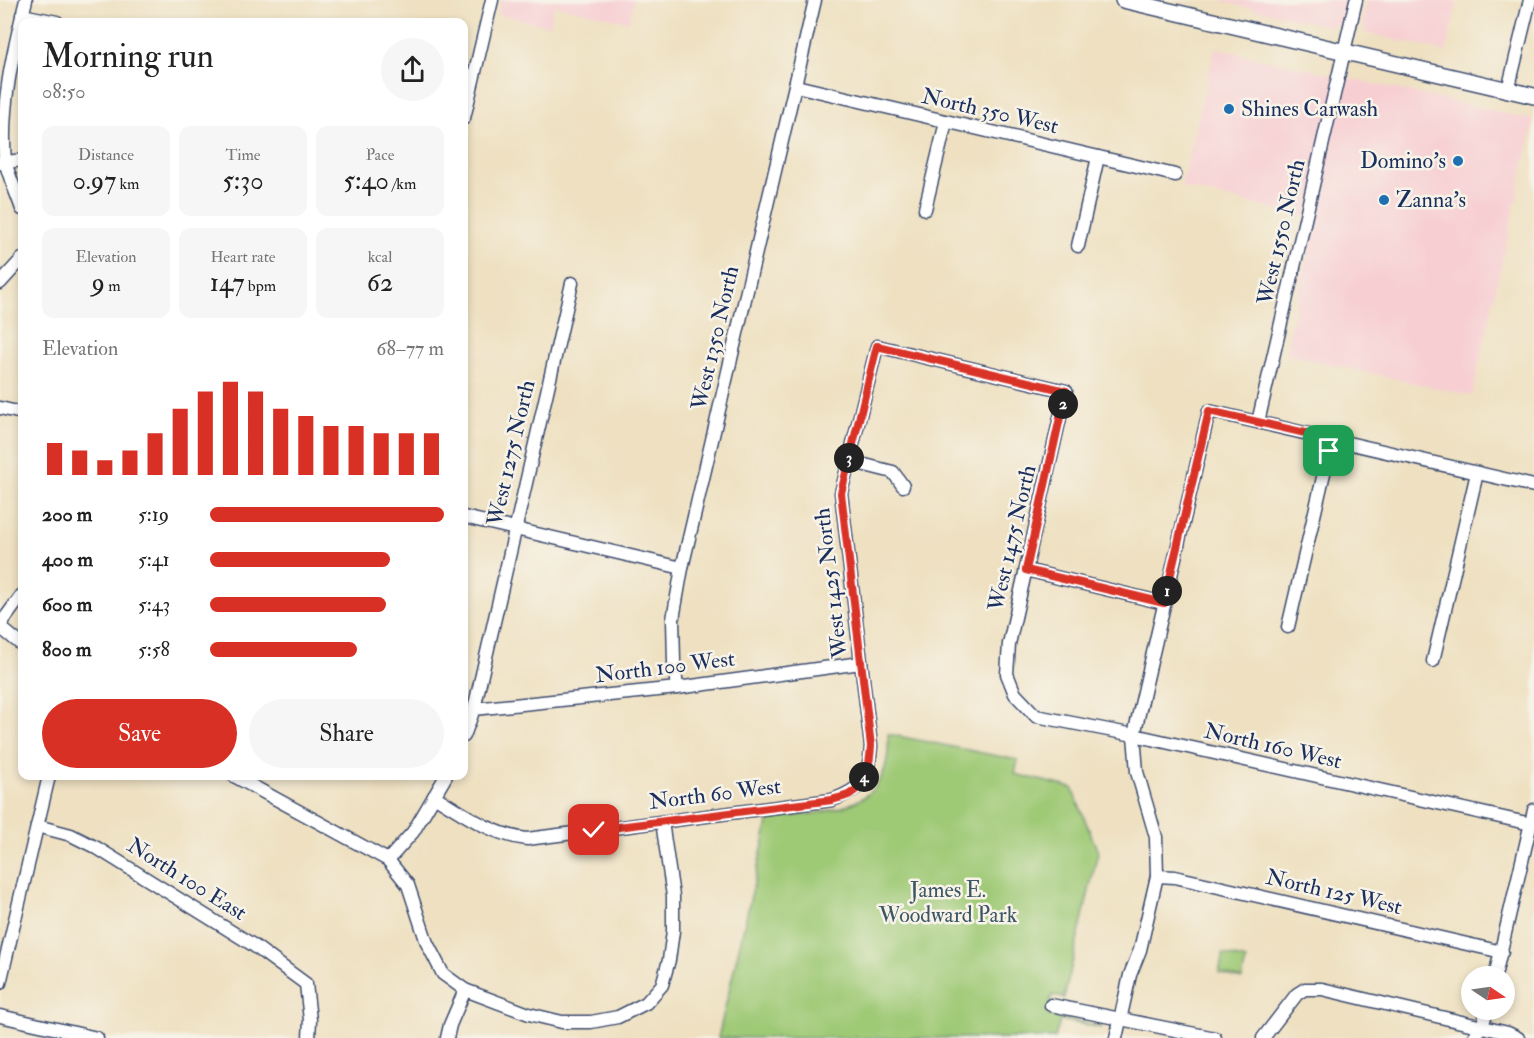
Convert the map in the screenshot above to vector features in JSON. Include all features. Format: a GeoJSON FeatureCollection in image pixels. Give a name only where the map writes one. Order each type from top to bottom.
{"type":"FeatureCollection","features":[{"type":"Feature","properties":{"kind":"main road"},"geometry":{"type":"LineString","coordinates":[[1123,0],[1534,96]]}},
{"type":"Feature","properties":{"kind":"street"},"geometry":{"type":"LineString","coordinates":[[21,18],[26,0]]}},
{"type":"Feature","properties":{"kind":"street"},"geometry":{"type":"LineString","coordinates":[[468,101],[492,0]]}},
{"type":"Feature","properties":{"kind":"street","name":"West 1350 North"},"geometry":{"type":"LineString","coordinates":[[676,688],[673,619],[682,568],[815,0]]}},
{"type":"Feature","properties":{"kind":"street","name":"West 1550 North"},"geometry":{"type":"LineString","coordinates":[[1258,422],[1356,0]]}},
{"type":"Feature","properties":{"kind":"street"},"geometry":{"type":"LineString","coordinates":[[1508,90],[1530,0]]}},
{"type":"Feature","properties":{"kind":"street"},"geometry":{"type":"LineString","coordinates":[[22,15],[37,18]]}},
{"type":"Feature","properties":{"kind":"street"},"geometry":{"type":"LineString","coordinates":[[18,32],[4,90],[2,128],[3,162],[18,199]]}},
{"type":"Feature","properties":{"kind":"street","name":"North 350 West"},"geometry":{"type":"LineString","coordinates":[[796,86],[1175,175]]}},
{"type":"Feature","properties":{"kind":"street"},"geometry":{"type":"LineString","coordinates":[[925,209],[946,122]]}},
{"type":"Feature","properties":{"kind":"street"},"geometry":{"type":"LineString","coordinates":[[1078,246],[1098,157]]}},
{"type":"Feature","properties":{"kind":"street"},"geometry":{"type":"LineString","coordinates":[[3,162],[18,160]]}},
{"type":"Feature","properties":{"kind":"street"},"geometry":{"type":"LineString","coordinates":[[0,283],[18,263]]}},
{"type":"Feature","properties":{"kind":"street","name":"West 1275 North"},"geometry":{"type":"LineString","coordinates":[[468,725],[474,709],[572,284]]}},
{"type":"Feature","properties":{"kind":"street","name":"West 1425 North"},"geometry":{"type":"LineString","coordinates":[[862,782],[870,764],[871,746],[841,493],[877,346],[1066,391]]}},
{"type":"Feature","properties":{"kind":"street","name":"West 1475 North"},"geometry":{"type":"LineString","coordinates":[[1014,694],[1007,674],[1009,644],[1066,391]]}},
{"type":"Feature","properties":{"kind":"street"},"geometry":{"type":"LineString","coordinates":[[0,408],[18,412]]}},
{"type":"Feature","properties":{"kind":"street"},"geometry":{"type":"LineString","coordinates":[[1116,1038],[1130,975],[1140,950],[1157,876],[1156,837],[1137,772],[1134,735],[1209,411],[1534,486]]}},
{"type":"Feature","properties":{"kind":"street"},"geometry":{"type":"LineString","coordinates":[[1288,627],[1332,439]]}},
{"type":"Feature","properties":{"kind":"street"},"geometry":{"type":"LineString","coordinates":[[849,461],[893,472],[903,486]]}},
{"type":"Feature","properties":{"kind":"street"},"geometry":{"type":"LineString","coordinates":[[1433,661],[1477,474]]}},
{"type":"Feature","properties":{"kind":"street"},"geometry":{"type":"LineString","coordinates":[[468,519],[682,568]]}},
{"type":"Feature","properties":{"kind":"street"},"geometry":{"type":"LineString","coordinates":[[1026,570],[1164,603]]}},
{"type":"Feature","properties":{"kind":"street"},"geometry":{"type":"LineString","coordinates":[[18,601],[0,626],[18,642]]}},
{"type":"Feature","properties":{"kind":"street","name":"North 100 West"},"geometry":{"type":"LineString","coordinates":[[474,709],[676,688],[861,663]]}},
{"type":"Feature","properties":{"kind":"street","name":"North 160 West"},"geometry":{"type":"LineString","coordinates":[[1014,694],[1036,716],[1134,735],[1531,824]]}},
{"type":"Feature","properties":{"kind":"street"},"geometry":{"type":"LineString","coordinates":[[0,983],[48,780]]}},
{"type":"Feature","properties":{"kind":"street"},"geometry":{"type":"LineString","coordinates":[[241,780],[388,860],[408,885],[427,943],[443,974],[465,990],[529,1014],[562,1022],[591,1022],[618,1017],[646,1003],[662,985],[669,960],[673,931],[674,896],[662,822]]}},
{"type":"Feature","properties":{"kind":"street"},"geometry":{"type":"LineString","coordinates":[[388,860],[413,832],[444,780]]}},
{"type":"Feature","properties":{"kind":"street","name":"North 60 West"},"geometry":{"type":"LineString","coordinates":[[434,796],[491,830],[510,837],[527,839],[832,800],[851,793],[862,782]]}},
{"type":"Feature","properties":{"kind":"street"},"geometry":{"type":"LineString","coordinates":[[1498,966],[1534,810]]}},
{"type":"Feature","properties":{"kind":"street","name":"North 100 East"},"geometry":{"type":"LineString","coordinates":[[37,826],[71,835],[97,848],[253,945],[306,984],[310,1020],[309,1038]]}},
{"type":"Feature","properties":{"kind":"street","name":"North 125 West"},"geometry":{"type":"LineString","coordinates":[[1157,876],[1175,877],[1502,952]]}},
{"type":"Feature","properties":{"kind":"street"},"geometry":{"type":"LineString","coordinates":[[1263,1038],[1297,994],[1305,989],[1322,989],[1508,1033],[1518,1038]]}},
{"type":"Feature","properties":{"kind":"street"},"geometry":{"type":"LineString","coordinates":[[447,1038],[465,990]]}},
{"type":"Feature","properties":{"kind":"street"},"geometry":{"type":"LineString","coordinates":[[1051,1005],[1215,1038]]}},
{"type":"Feature","properties":{"kind":"street"},"geometry":{"type":"LineString","coordinates":[[0,1016],[97,1038]]}},
{"type":"Feature","properties":{"kind":"street"},"geometry":{"type":"LineString","coordinates":[[1473,1038],[1482,1027],[1484,1020]]}},
{"type":"Feature","properties":{"kind":"shaded area"},"geometry":{"type":"Polygon","coordinates":[[[501,0],[634,0],[629,22],[554,5],[549,26],[498,14],[501,0]]]}},
{"type":"Feature","properties":{"kind":"shaded area"},"geometry":{"type":"Polygon","coordinates":[[[1224,0],[1346,0],[1341,22],[1331,27],[1224,2],[1224,0]]]}},
{"type":"Feature","properties":{"kind":"shaded area"},"geometry":{"type":"Polygon","coordinates":[[[1366,0],[1458,0],[1445,54],[1442,51],[1366,33],[1362,24],[1366,0]]]}},
{"type":"Feature","properties":{"kind":"shaded area"},"geometry":{"type":"Polygon","coordinates":[[[1215,48],[1534,120],[1472,396],[1285,354],[1315,219],[1181,187],[1215,48]]]}},
{"type":"Feature","properties":{"kind":"green space","name":"James E. Woodward Park"},"geometry":{"type":"Polygon","coordinates":[[[888,734],[1018,760],[1015,774],[1072,788],[1098,852],[1064,998],[1052,995],[1047,1015],[1101,1028],[1060,1020],[1055,1038],[718,1038],[769,819],[834,809],[853,803],[869,794],[880,779],[887,760],[888,734]]]}},
{"type":"Feature","properties":{"kind":"green space"},"geometry":{"type":"Polygon","coordinates":[[[1223,954],[1246,960],[1242,979],[1219,973],[1223,954]]]}},
{"type":"Feature","properties":{"kind":"place","name":"Shines Carwash"},"geometry":{"type":"Point","coordinates":[1229,109]}},
{"type":"Feature","properties":{"kind":"place","name":"Domino's"},"geometry":{"type":"Point","coordinates":[1458,161]}},
{"type":"Feature","properties":{"kind":"place","name":"Zanna's"},"geometry":{"type":"Point","coordinates":[1384,200]}},
{"type":"Feature","properties":{"kind":"route"},"geometry":{"type":"LineString","coordinates":[[594,830],[832,800],[851,793],[862,782],[870,764],[871,746],[841,493],[877,346],[1066,391],[1026,570],[1164,603],[1209,411],[1332,439],[1329,451]]}}]}
